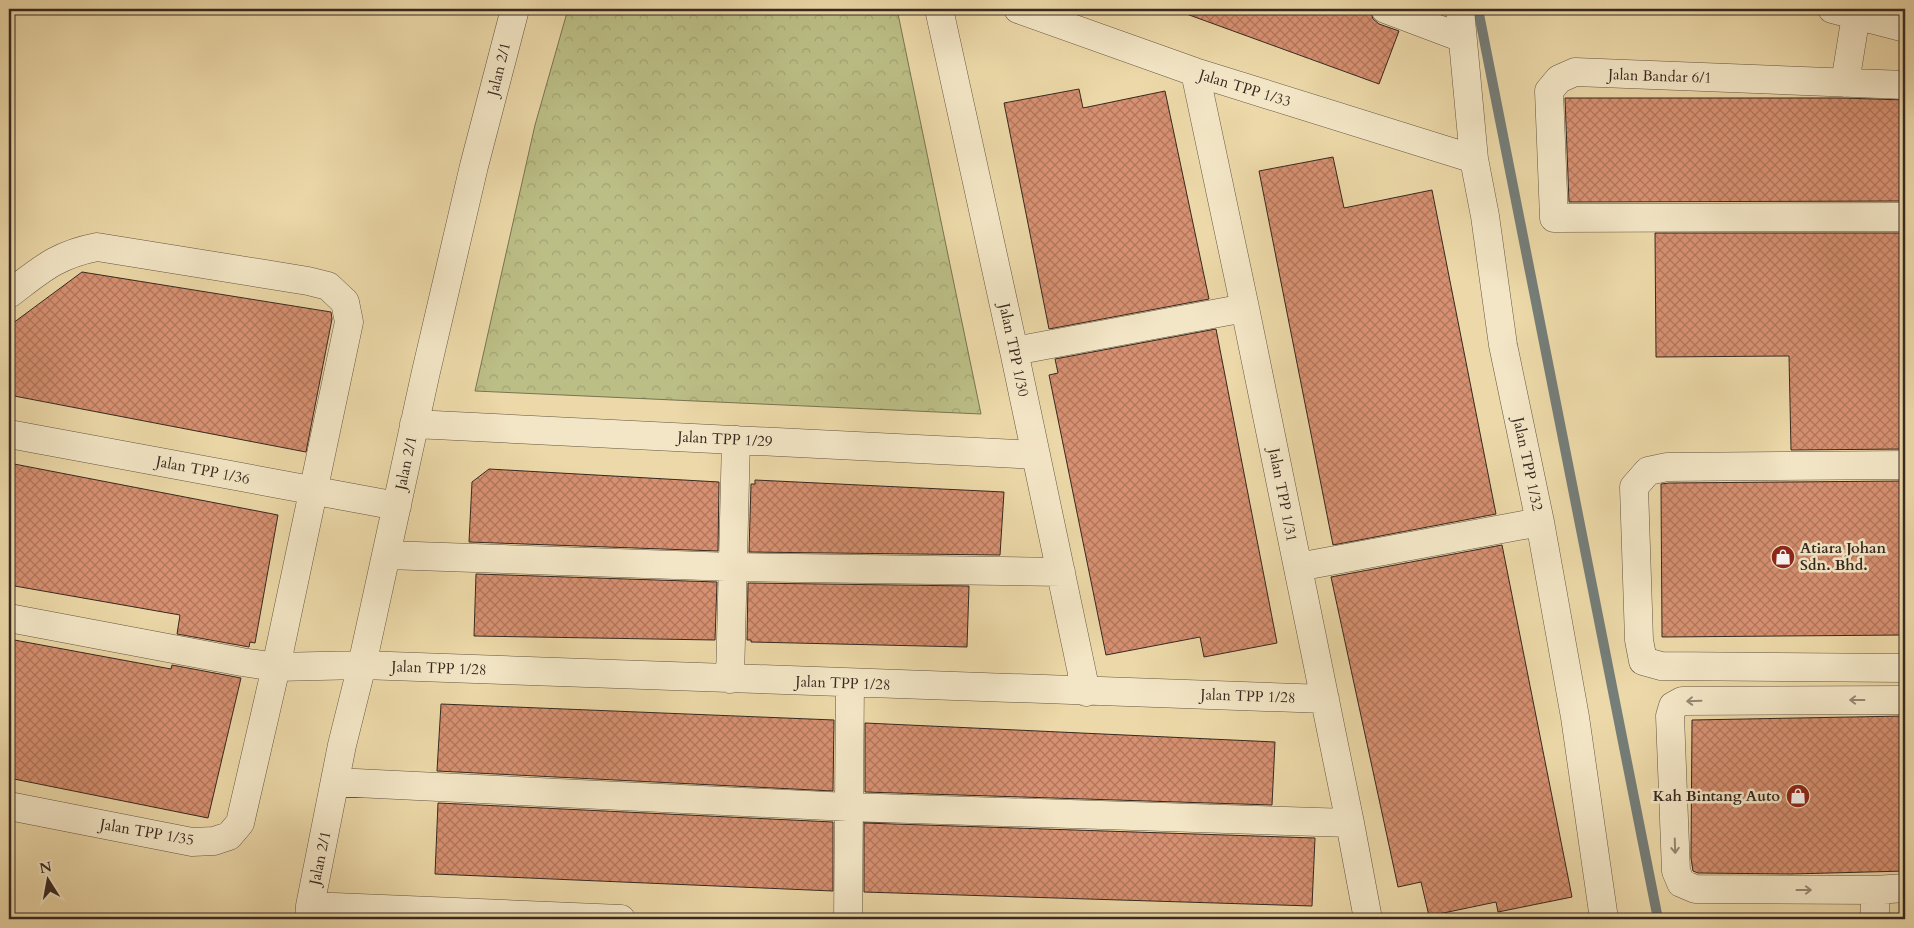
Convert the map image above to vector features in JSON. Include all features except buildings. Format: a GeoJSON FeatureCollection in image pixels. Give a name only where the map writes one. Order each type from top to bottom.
{"type":"FeatureCollection","features":[{"type":"Feature","properties":{"kind":"street","name":"Jalan 2/1"},"geometry":{"type":"LineString","coordinates":[[309,913],[342,745],[387,554],[414,424],[474,166],[515,9]]}},
{"type":"Feature","properties":{"kind":"street","name":"Jalan TPP 1/30"},"geometry":{"type":"LineString","coordinates":[[939,9],[1086,692]]}},
{"type":"Feature","properties":{"kind":"street","name":"Jalan TPP 1/33"},"geometry":{"type":"LineString","coordinates":[[1018,9],[1195,72],[1474,159]]}},
{"type":"Feature","properties":{"kind":"street"},"geometry":{"type":"LineString","coordinates":[[1385,9],[1462,38]]}},
{"type":"Feature","properties":{"kind":"street","name":"Jalan TPP 1/32"},"geometry":{"type":"LineString","coordinates":[[1460,9],[1474,159],[1485,216],[1503,345],[1540,522],[1575,718],[1604,919]]}},
{"type":"Feature","properties":{"kind":"street"},"geometry":{"type":"LineString","coordinates":[[1845,83],[1844,12],[1905,28]]}},
{"type":"Feature","properties":{"kind":"street","name":"Jalan TPP 1/31"},"geometry":{"type":"LineString","coordinates":[[1195,72],[1298,567],[1368,919]]}},
{"type":"Feature","properties":{"kind":"street","name":"Jalan Bandar 6/1"},"geometry":{"type":"LineString","coordinates":[[1905,85],[1575,72],[1559,79],[1550,91],[1554,218],[1905,217]]}},
{"type":"Feature","properties":{"kind":"street","name":"Jalan TPP 1/35"},"geometry":{"type":"LineString","coordinates":[[9,294],[51,262],[76,251],[97,247],[308,281],[328,286],[345,302],[349,322],[276,667],[240,822],[229,836],[214,841],[192,842],[9,806]]}},
{"type":"Feature","properties":{"kind":"street"},"geometry":{"type":"LineString","coordinates":[[1014,351],[1245,308]]}},
{"type":"Feature","properties":{"kind":"street","name":"Jalan TPP 1/29"},"geometry":{"type":"LineString","coordinates":[[414,424],[1036,455]]}},
{"type":"Feature","properties":{"kind":"street","name":"Jalan TPP 1/36"},"geometry":{"type":"LineString","coordinates":[[9,434],[397,506]]}},
{"type":"Feature","properties":{"kind":"street"},"geometry":{"type":"LineString","coordinates":[[730,679],[736,440]]}},
{"type":"Feature","properties":{"kind":"street"},"geometry":{"type":"LineString","coordinates":[[1905,465],[1667,467],[1648,471],[1634,487],[1639,640],[1643,661],[1661,666],[1905,668]]}},
{"type":"Feature","properties":{"kind":"street"},"geometry":{"type":"LineString","coordinates":[[1298,567],[1540,522]]}},
{"type":"Feature","properties":{"kind":"street"},"geometry":{"type":"LineString","coordinates":[[387,554],[733,568],[1061,572]]}},
{"type":"Feature","properties":{"kind":"street","name":"Jalan TPP 1/28"},"geometry":{"type":"LineString","coordinates":[[9,618],[276,667],[362,665],[1324,699]]}},
{"type":"Feature","properties":{"kind":"street"},"geometry":{"type":"LineString","coordinates":[[848,919],[850,683]]}},
{"type":"Feature","properties":{"kind":"street"},"geometry":{"type":"LineString","coordinates":[[1905,700],[1682,701],[1673,706],[1670,716],[1676,871],[1681,883],[1695,889],[1876,890],[1905,888]]}},
{"type":"Feature","properties":{"kind":"street"},"geometry":{"type":"LineString","coordinates":[[335,782],[848,807],[1350,823]]}},
{"type":"Feature","properties":{"kind":"street"},"geometry":{"type":"LineString","coordinates":[[1875,919],[1876,890]]}},
{"type":"Feature","properties":{"kind":"street"},"geometry":{"type":"LineString","coordinates":[[309,913],[621,919]]}},
{"type":"Feature","properties":{"kind":"green space"},"geometry":{"type":"Polygon","coordinates":[[[568,9],[897,9],[981,414],[475,391],[535,125],[568,9]]]}},
{"type":"Feature","properties":{"kind":"waterway"},"geometry":{"type":"LineString","coordinates":[[1478,9],[1658,919]]}},
{"type":"Feature","properties":{"kind":"place","name":"Atiara Johan Sdn. Bhd."},"geometry":{"type":"Point","coordinates":[1783,557]}},
{"type":"Feature","properties":{"kind":"place","name":"Kah Bintang Auto"},"geometry":{"type":"Point","coordinates":[1798,796]}}]}
